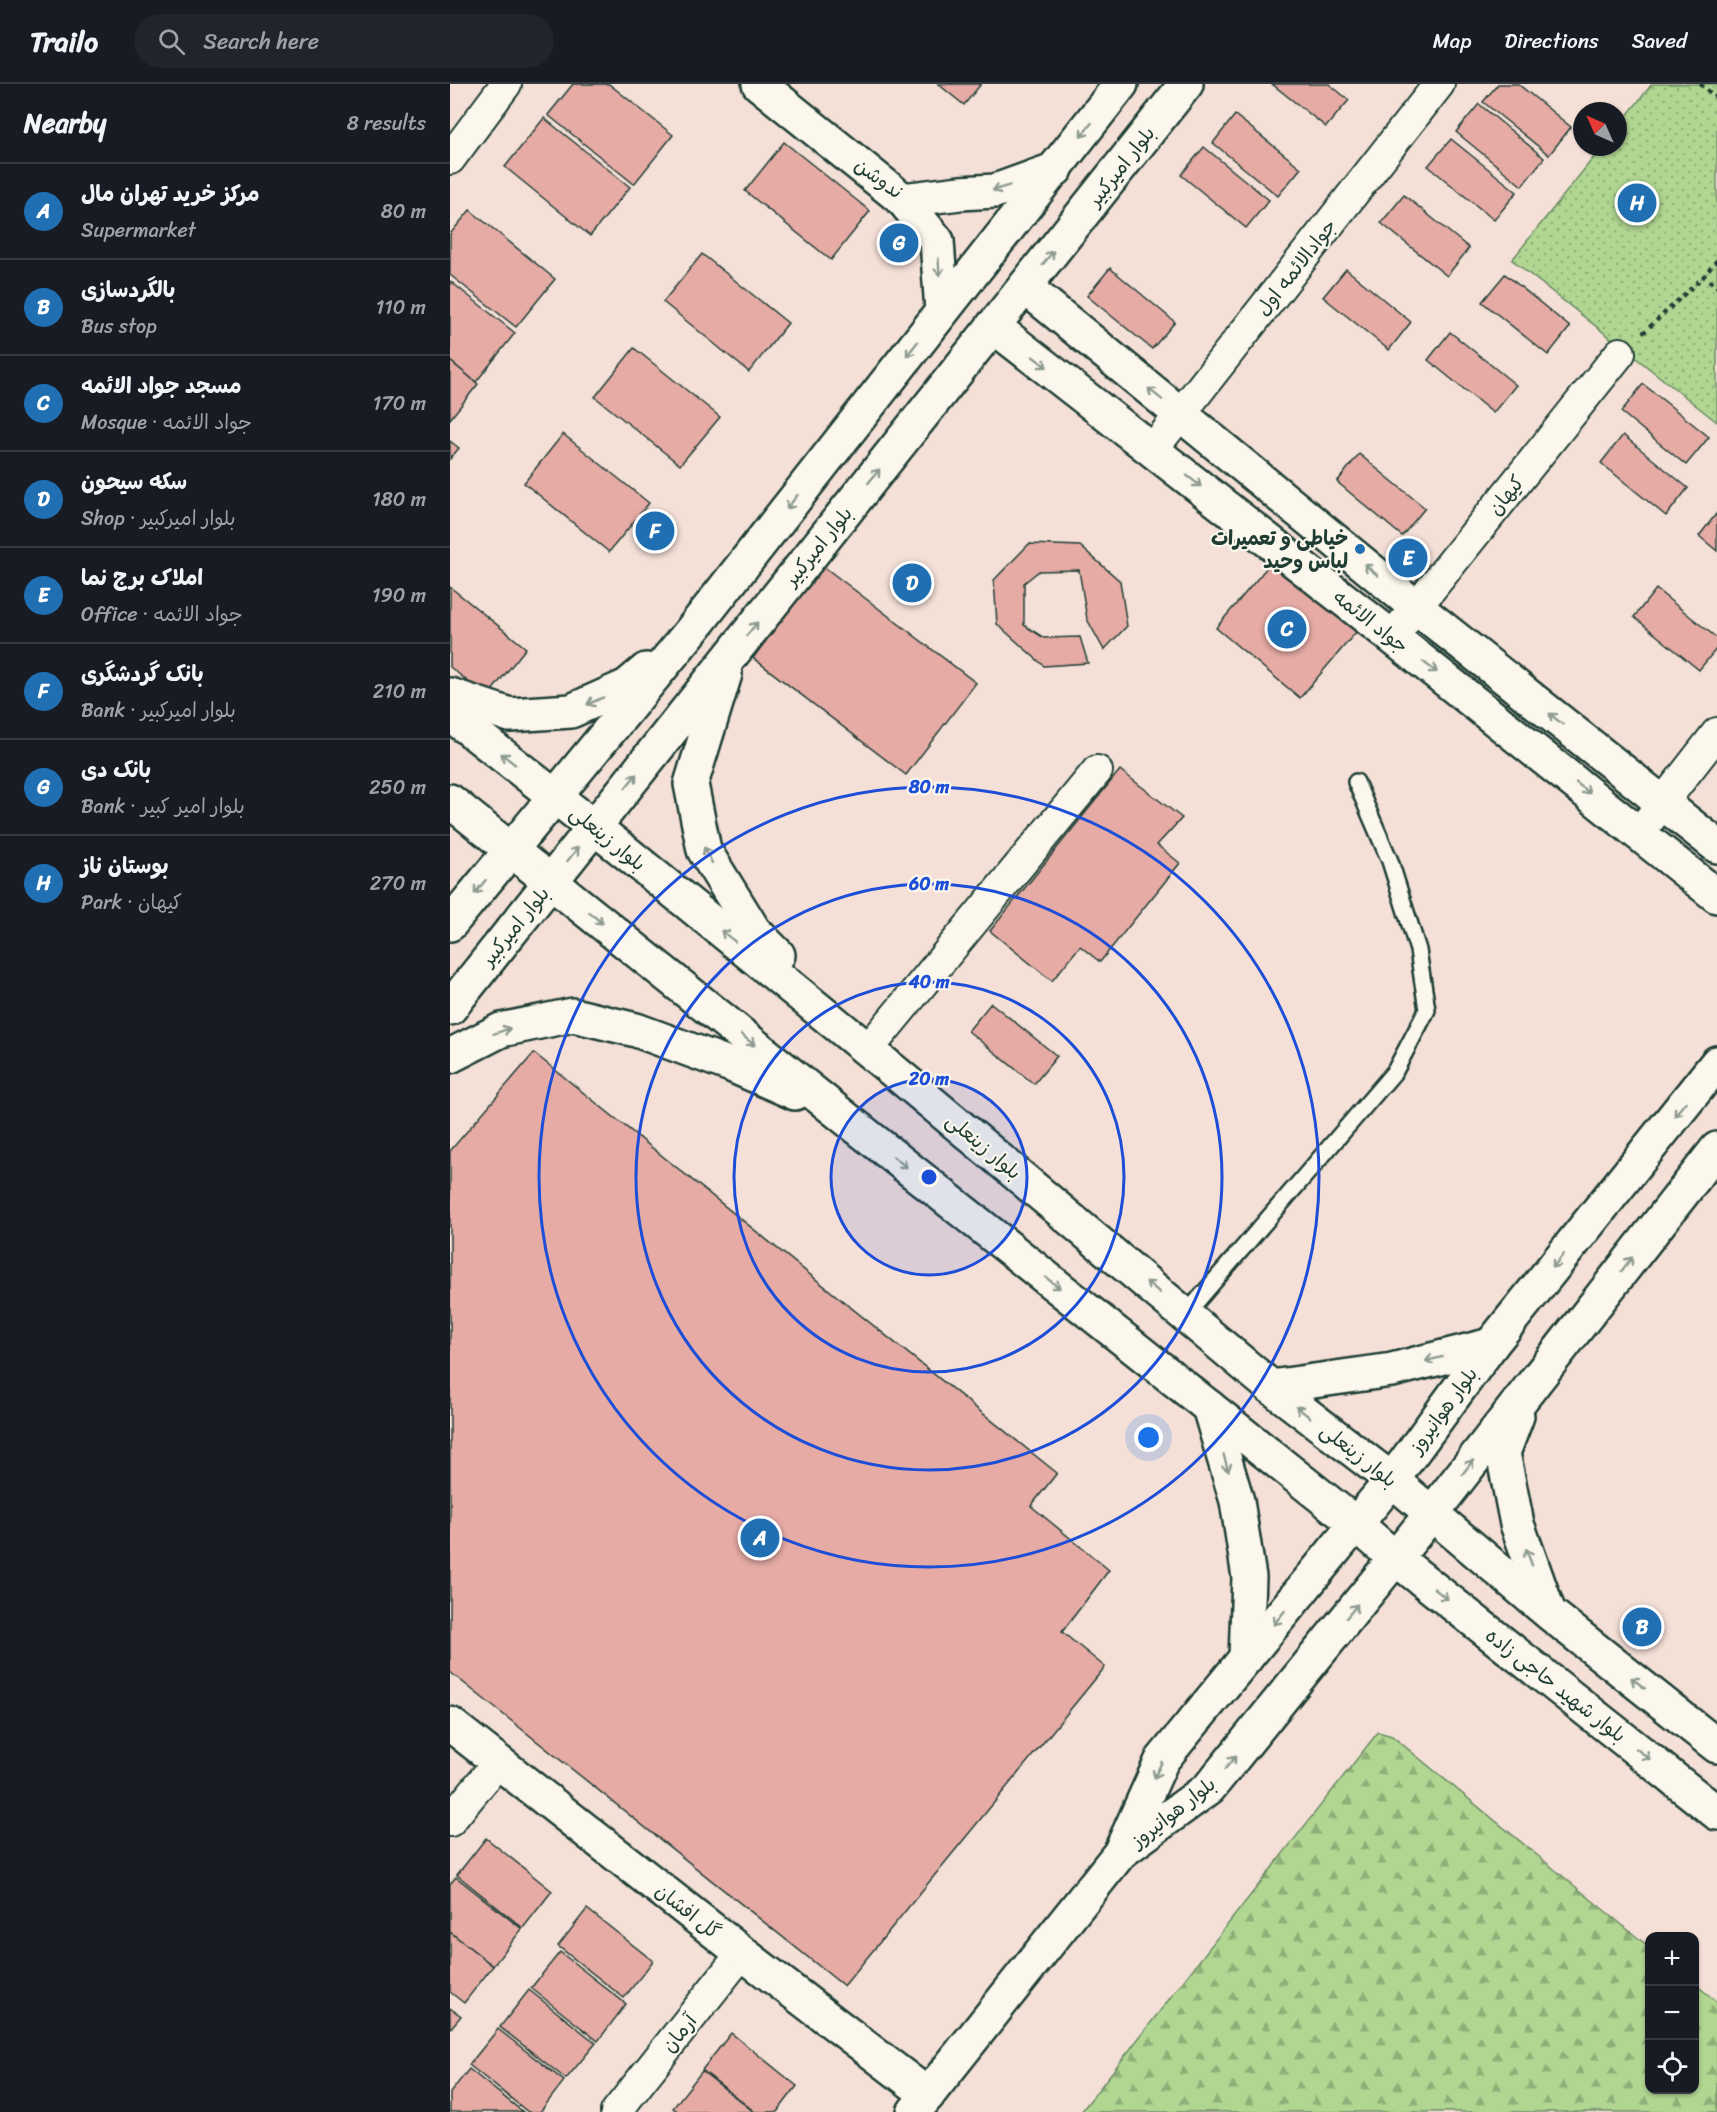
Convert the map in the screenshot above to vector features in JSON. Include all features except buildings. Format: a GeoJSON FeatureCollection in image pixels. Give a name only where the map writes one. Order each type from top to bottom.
{"type":"FeatureCollection","features":[{"type":"Feature","properties":{"kind":"main road","name":"ندوشن"},"geometry":{"type":"LineString","coordinates":[[759,84],[903,200],[994,191],[1056,168]]}},
{"type":"Feature","properties":{"kind":"main road"},"geometry":{"type":"LineString","coordinates":[[450,924],[692,630],[1121,84]]}},
{"type":"Feature","properties":{"kind":"main road","name":"بلوار امیرکبیر"},"geometry":{"type":"LineString","coordinates":[[450,1008],[1185,84]]}},
{"type":"Feature","properties":{"kind":"main road"},"geometry":{"type":"LineString","coordinates":[[903,200],[937,241],[942,311]]}},
{"type":"Feature","properties":{"kind":"main road","name":"جواد الائمه"},"geometry":{"type":"LineString","coordinates":[[1025,287],[1416,607],[1717,846]]}},
{"type":"Feature","properties":{"kind":"main road","name":"جواد الائمه"},"geometry":{"type":"LineString","coordinates":[[993,326],[1392,637],[1717,896]]}},
{"type":"Feature","properties":{"kind":"main road"},"geometry":{"type":"LineString","coordinates":[[450,695],[510,715],[571,711],[627,686],[692,630]]}},
{"type":"Feature","properties":{"kind":"main road"},"geometry":{"type":"LineString","coordinates":[[731,656],[692,784],[704,850],[754,931],[896,1073]]}},
{"type":"Feature","properties":{"kind":"main road","name":"بلوار زینعلی"},"geometry":{"type":"LineString","coordinates":[[450,714],[594,827],[896,1073],[1186,1314],[1271,1388],[1432,1513]]}},
{"type":"Feature","properties":{"kind":"main road"},"geometry":{"type":"LineString","coordinates":[[450,801],[1356,1524],[1395,1558]]}},
{"type":"Feature","properties":{"kind":"main road"},"geometry":{"type":"LineString","coordinates":[[450,1056],[501,1030],[573,1015],[636,1030],[731,1065],[834,1109]]}},
{"type":"Feature","properties":{"kind":"main road","name":"بلوار هوانیروز"},"geometry":{"type":"LineString","coordinates":[[921,2103],[1120,1853],[1162,1760],[1392,1480],[1491,1345],[1717,1063]]}},
{"type":"Feature","properties":{"kind":"main road","name":"بلوار هوانیروز"},"geometry":{"type":"LineString","coordinates":[[1120,1853],[1209,1788],[1432,1513],[1717,1149]]}},
{"type":"Feature","properties":{"kind":"main road"},"geometry":{"type":"LineString","coordinates":[[1271,1388],[1392,1370],[1491,1345]]}},
{"type":"Feature","properties":{"kind":"main road"},"geometry":{"type":"LineString","coordinates":[[1527,1391],[1503,1453],[1517,1524],[1548,1612]]}},
{"type":"Feature","properties":{"kind":"main road"},"geometry":{"type":"LineString","coordinates":[[1209,1407],[1237,1501],[1250,1577],[1246,1658]]}},
{"type":"Feature","properties":{"kind":"main road"},"geometry":{"type":"LineString","coordinates":[[1432,1513],[1548,1612],[1717,1746]]}},
{"type":"Feature","properties":{"kind":"main road","name":"بلوار شهید حاجی زاده"},"geometry":{"type":"LineString","coordinates":[[1395,1558],[1717,1813]]}},
{"type":"Feature","properties":{"kind":"main road","name":"گل افشان"},"geometry":{"type":"LineString","coordinates":[[450,1724],[742,1953],[921,2103]]}},
{"type":"Feature","properties":{"kind":"street"},"geometry":{"type":"LineString","coordinates":[[450,159],[506,84]]}},
{"type":"Feature","properties":{"kind":"street","name":"جوادالائمه اول"},"geometry":{"type":"LineString","coordinates":[[1153,449],[1439,84]]}},
{"type":"Feature","properties":{"kind":"street","name":"کیهان"},"geometry":{"type":"LineString","coordinates":[[1392,637],[1620,353]]}},
{"type":"Feature","properties":{"kind":"street"},"geometry":{"type":"LineString","coordinates":[[1639,833],[1717,733]]}},
{"type":"Feature","properties":{"kind":"street"},"geometry":{"type":"LineString","coordinates":[[870,1047],[1097,771]]}},
{"type":"Feature","properties":{"kind":"street"},"geometry":{"type":"LineString","coordinates":[[450,1821],[498,1762]]}},
{"type":"Feature","properties":{"kind":"street","name":"آرمان"},"geometry":{"type":"LineString","coordinates":[[616,2112],[742,1953]]}},
{"type":"Feature","properties":{"kind":"lane"},"geometry":{"type":"LineString","coordinates":[[1186,1314],[1395,1071],[1427,1010],[1418,950],[1390,861],[1356,782]]}},
{"type":"Feature","properties":{"kind":"path"},"geometry":{"type":"LineString","coordinates":[[1700,84],[1717,98]]}},
{"type":"Feature","properties":{"kind":"path"},"geometry":{"type":"LineString","coordinates":[[1620,353],[1704,276],[1717,260]]}},
{"type":"Feature","properties":{"kind":"path"},"geometry":{"type":"LineString","coordinates":[[1704,276],[1717,287]]}},
{"type":"Feature","properties":{"kind":"green space"},"geometry":{"type":"Polygon","coordinates":[[[1652,84],[1717,84],[1717,422],[1512,260],[1595,156],[1627,156],[1627,116],[1652,84]]]}},
{"type":"Feature","properties":{"kind":"green space"},"geometry":{"type":"Polygon","coordinates":[[[1378,1732],[1392,1736],[1645,1944],[1645,2094],[1699,2094],[1699,1987],[1717,2002],[1717,2112],[1081,2112],[1378,1732]]]}},
{"type":"Feature","properties":{"kind":"place","name":"بوستان ناز"},"geometry":{"type":"Point","coordinates":[1637,203]}},
{"type":"Feature","properties":{"kind":"place","name":"بانک دی"},"geometry":{"type":"Point","coordinates":[899,243]}},
{"type":"Feature","properties":{"kind":"place","name":"بانک گردشگری"},"geometry":{"type":"Point","coordinates":[655,531]}},
{"type":"Feature","properties":{"kind":"place","name":"خیاطی و تعمیرات لباس وحید"},"geometry":{"type":"Point","coordinates":[1360,549]}},
{"type":"Feature","properties":{"kind":"place","name":"املاک برج نما"},"geometry":{"type":"Point","coordinates":[1408,558]}},
{"type":"Feature","properties":{"kind":"place","name":"سکه سیحون"},"geometry":{"type":"Point","coordinates":[912,583]}},
{"type":"Feature","properties":{"kind":"place","name":"مسجد جواد الائمه"},"geometry":{"type":"Point","coordinates":[1287,629]}},
{"type":"Feature","properties":{"kind":"place","name":"مرکز خرید تهران مال"},"geometry":{"type":"Point","coordinates":[760,1538]}},
{"type":"Feature","properties":{"kind":"place","name":"بالگردسازی"},"geometry":{"type":"Point","coordinates":[1642,1627]}}]}
